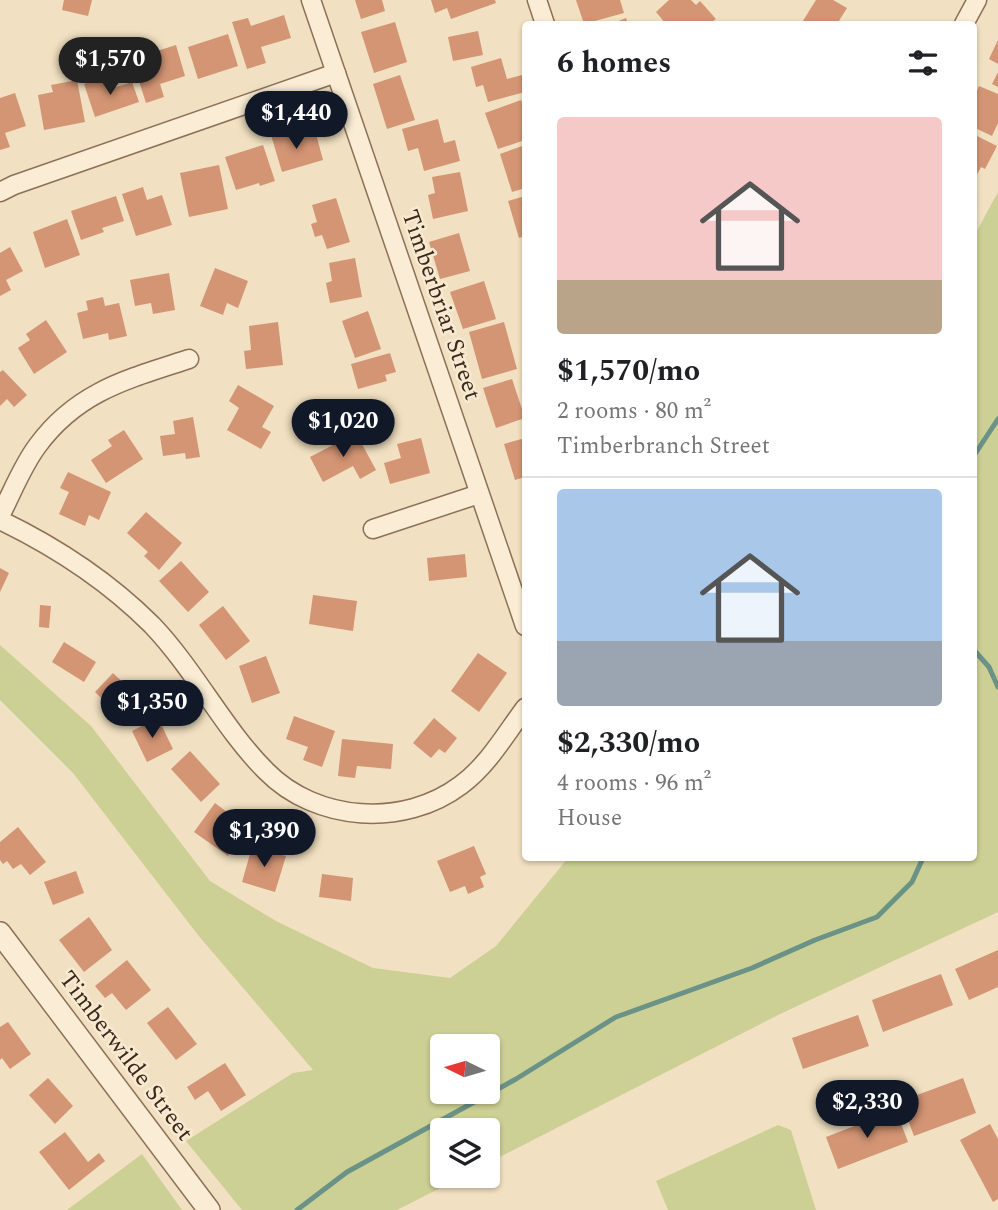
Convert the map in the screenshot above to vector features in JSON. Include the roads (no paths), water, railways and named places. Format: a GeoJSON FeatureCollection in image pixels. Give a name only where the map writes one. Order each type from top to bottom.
{"type":"FeatureCollection","features":[{"type":"Feature","properties":{"kind":"street","name":"Timberbriar Street"},"geometry":{"type":"LineString","coordinates":[[311,0],[522,617]]}},
{"type":"Feature","properties":{"kind":"street"},"geometry":{"type":"LineString","coordinates":[[537,0],[544,21]]}},
{"type":"Feature","properties":{"kind":"street"},"geometry":{"type":"LineString","coordinates":[[966,21],[977,0]]}},
{"type":"Feature","properties":{"kind":"street"},"geometry":{"type":"LineString","coordinates":[[0,192],[336,73]]}},
{"type":"Feature","properties":{"kind":"street"},"geometry":{"type":"LineString","coordinates":[[189,359],[105,387],[61,418],[32,453],[0,518],[74,560],[110,587],[151,625],[188,666],[267,773],[293,792],[322,806],[353,813],[377,814],[401,811],[432,802],[460,786],[484,765],[522,712]]}},
{"type":"Feature","properties":{"kind":"street"},"geometry":{"type":"LineString","coordinates":[[373,529],[479,494]]}},
{"type":"Feature","properties":{"kind":"street","name":"Timberwilde Street"},"geometry":{"type":"LineString","coordinates":[[0,933],[209,1210]]}},
{"type":"Feature","properties":{"kind":"waterway"},"geometry":{"type":"LineString","coordinates":[[977,451],[998,419]]}},
{"type":"Feature","properties":{"kind":"waterway"},"geometry":{"type":"LineString","coordinates":[[977,654],[989,667],[998,687]]}},
{"type":"Feature","properties":{"kind":"waterway"},"geometry":{"type":"LineString","coordinates":[[297,1210],[347,1172],[516,1079],[616,1017],[752,968],[815,940],[877,917],[912,882],[922,861]]}}]}
